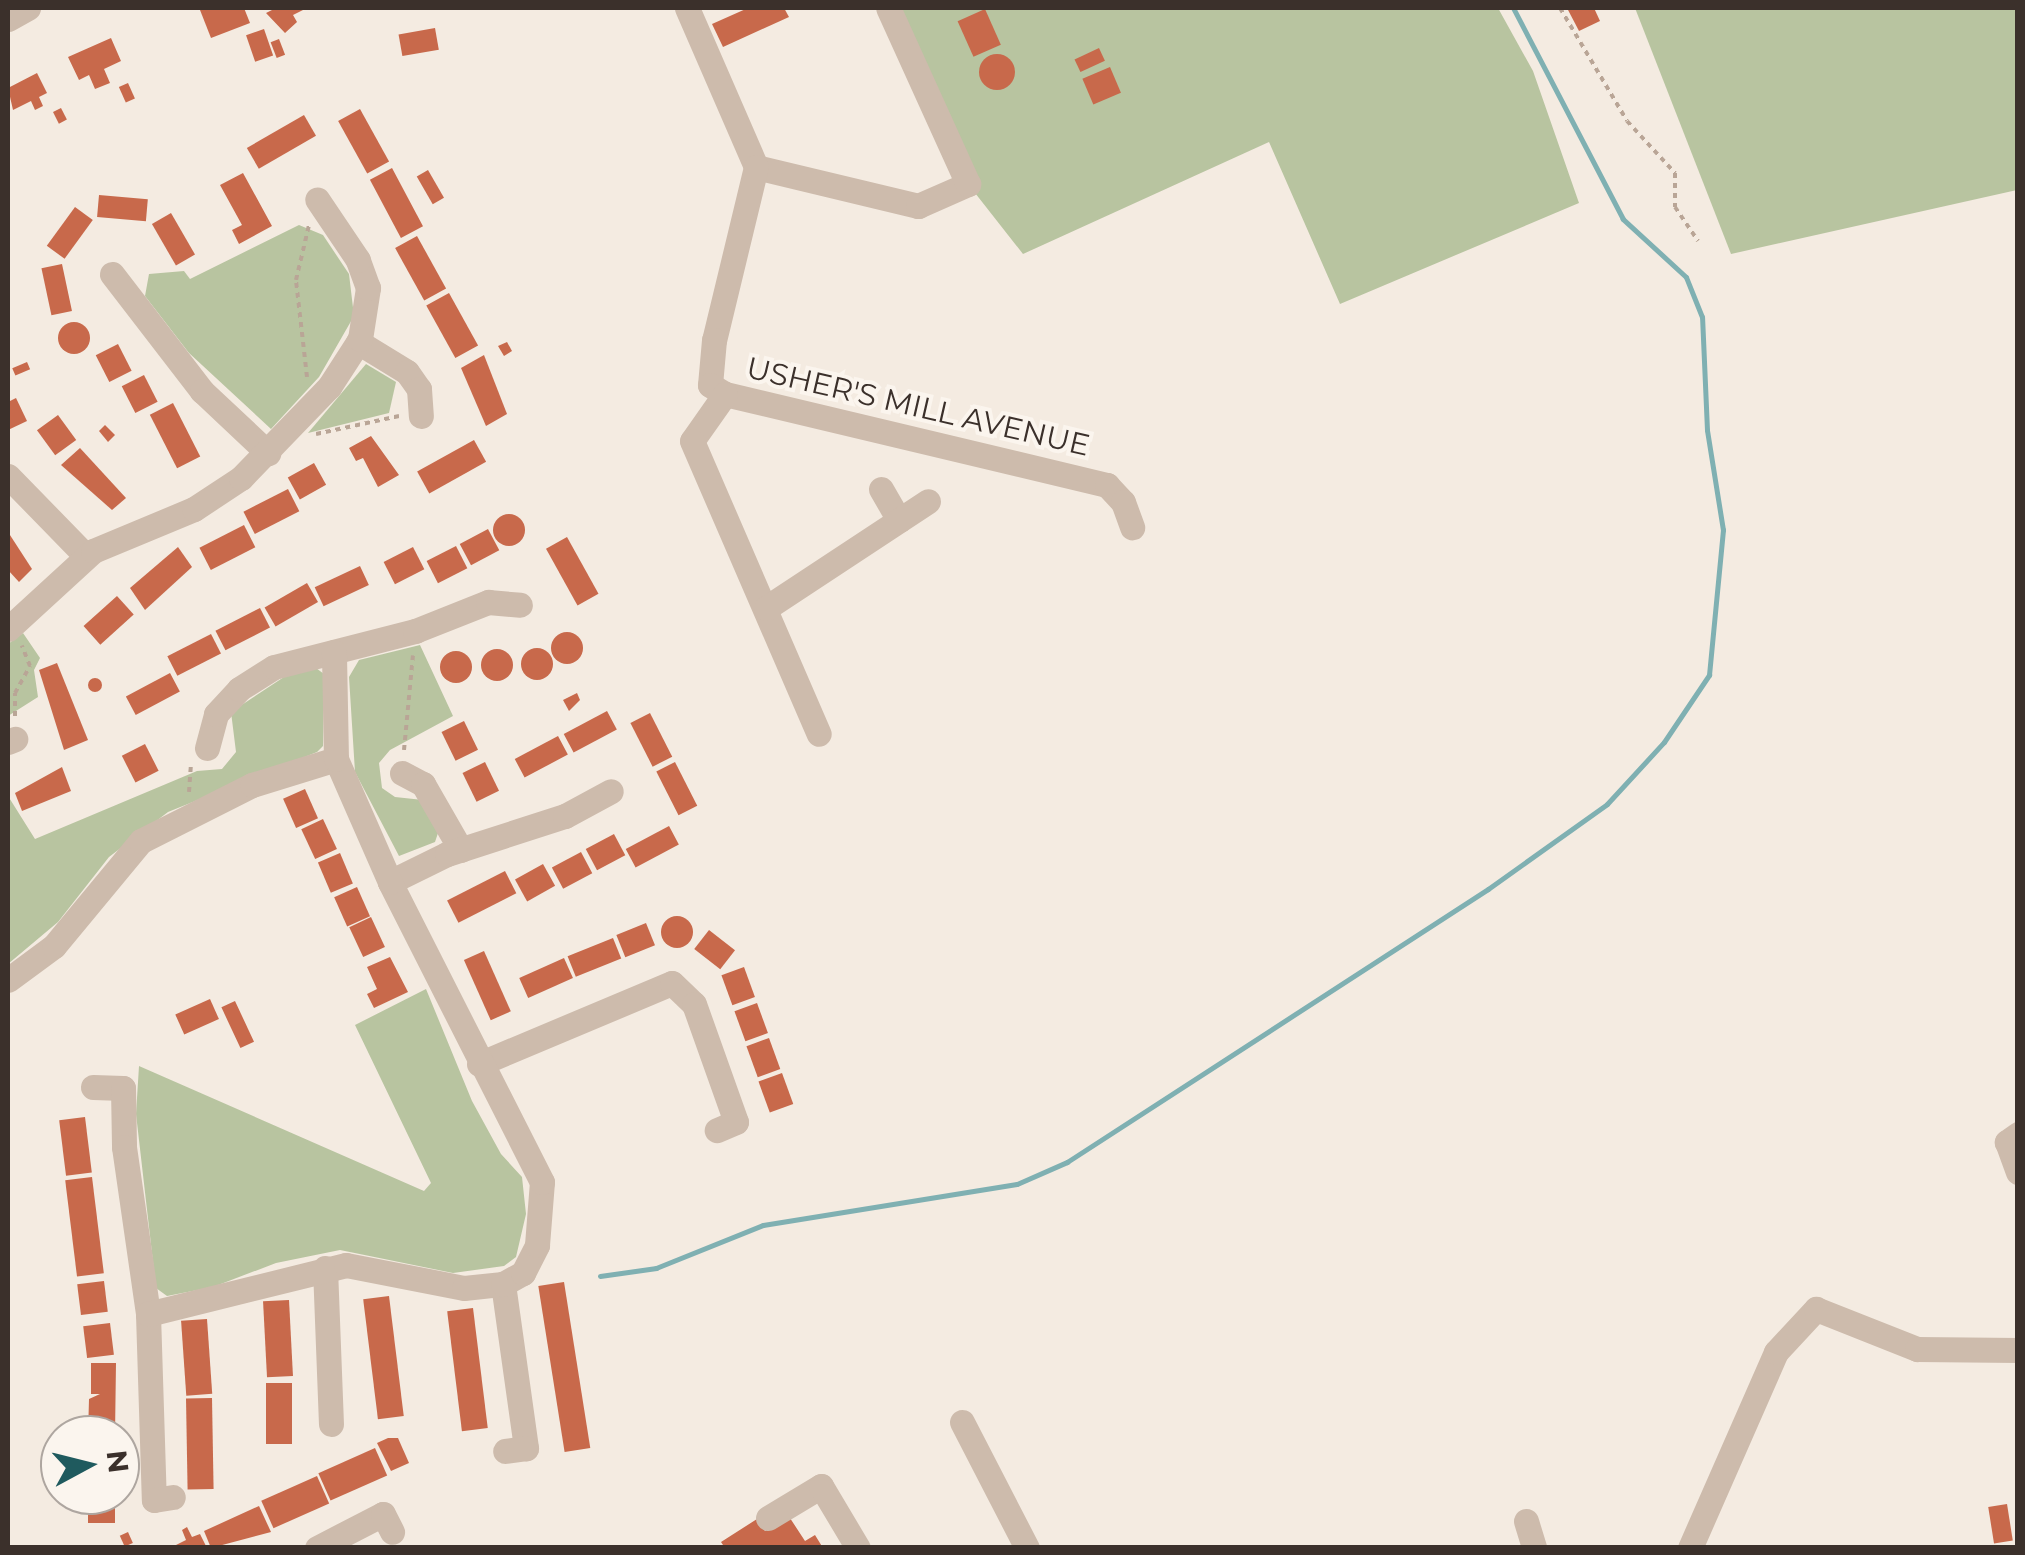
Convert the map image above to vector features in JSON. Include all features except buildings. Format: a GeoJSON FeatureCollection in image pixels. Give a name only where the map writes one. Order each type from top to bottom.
{"type":"FeatureCollection","features":[{"type":"Feature","properties":{"kind":"street"},"geometry":{"type":"LineString","coordinates":[[8,19],[28,8]]}},
{"type":"Feature","properties":{"kind":"street"},"geometry":{"type":"LineString","coordinates":[[687,8],[756,166],[918,206],[968,184],[888,8]]}},
{"type":"Feature","properties":{"kind":"street","name":"USHER'S MILL AVENUE"},"geometry":{"type":"LineString","coordinates":[[756,166],[708,373],[710,385],[725,394],[1107,485],[1123,502],[1132,527]]}},
{"type":"Feature","properties":{"kind":"street"},"geometry":{"type":"LineString","coordinates":[[10,626],[86,556],[194,509],[268,452],[311,406],[358,342],[370,312],[368,288],[358,260],[317,200]]}},
{"type":"Feature","properties":{"kind":"street"},"geometry":{"type":"LineString","coordinates":[[112,274],[202,392],[268,452]]}},
{"type":"Feature","properties":{"kind":"street"},"geometry":{"type":"LineString","coordinates":[[358,342],[406,372],[419,390],[421,416]]}},
{"type":"Feature","properties":{"kind":"street"},"geometry":{"type":"LineString","coordinates":[[725,394],[692,441],[818,734]]}},
{"type":"Feature","properties":{"kind":"street"},"geometry":{"type":"LineString","coordinates":[[8,476],[86,556]]}},
{"type":"Feature","properties":{"kind":"street"},"geometry":{"type":"LineString","coordinates":[[881,489],[899,520]]}},
{"type":"Feature","properties":{"kind":"street"},"geometry":{"type":"LineString","coordinates":[[766,608],[928,501]]}},
{"type":"Feature","properties":{"kind":"street"},"geometry":{"type":"LineString","coordinates":[[207,748],[216,714],[239,689],[274,666],[415,631],[488,602],[520,605]]}},
{"type":"Feature","properties":{"kind":"street"},"geometry":{"type":"LineString","coordinates":[[148,1314],[224,1300],[325,1268],[382,1268],[464,1288],[503,1284],[522,1273],[537,1245],[542,1182],[390,882],[336,759],[334,652]]}},
{"type":"Feature","properties":{"kind":"street"},"geometry":{"type":"LineString","coordinates":[[8,980],[54,946],[140,842],[176,819],[336,759]]}},
{"type":"Feature","properties":{"kind":"street"},"geometry":{"type":"LineString","coordinates":[[402,773],[423,784],[460,850]]}},
{"type":"Feature","properties":{"kind":"street"},"geometry":{"type":"LineString","coordinates":[[390,882],[460,850],[566,816],[611,791]]}},
{"type":"Feature","properties":{"kind":"street"},"geometry":{"type":"LineString","coordinates":[[479,1064],[672,983],[694,1004],[736,1122],[717,1130]]}},
{"type":"Feature","properties":{"kind":"street"},"geometry":{"type":"LineString","coordinates":[[93,1087],[123,1088],[124,1147],[148,1314],[154,1500],[174,1498]]}},
{"type":"Feature","properties":{"kind":"street"},"geometry":{"type":"LineString","coordinates":[[2018,1134],[2006,1142],[2018,1172]]}},
{"type":"Feature","properties":{"kind":"street"},"geometry":{"type":"LineString","coordinates":[[325,1268],[330,1424]]}},
{"type":"Feature","properties":{"kind":"street"},"geometry":{"type":"LineString","coordinates":[[503,1284],[526,1448],[504,1451]]}},
{"type":"Feature","properties":{"kind":"street"},"geometry":{"type":"LineString","coordinates":[[1690,1548],[1776,1352],[1816,1309],[1916,1349],[2018,1350]]}},
{"type":"Feature","properties":{"kind":"street"},"geometry":{"type":"LineString","coordinates":[[962,1422],[1027,1548]]}},
{"type":"Feature","properties":{"kind":"street"},"geometry":{"type":"LineString","coordinates":[[768,1518],[821,1486],[858,1548]]}},
{"type":"Feature","properties":{"kind":"street"},"geometry":{"type":"LineString","coordinates":[[317,1548],[384,1514],[392,1532]]}},
{"type":"Feature","properties":{"kind":"street"},"geometry":{"type":"LineString","coordinates":[[1526,1521],[1534,1548]]}},
{"type":"Feature","properties":{"kind":"path"},"geometry":{"type":"LineString","coordinates":[[1560,8],[1626,120],[1675,173],[1676,208],[1698,241]]}},
{"type":"Feature","properties":{"kind":"path"},"geometry":{"type":"LineString","coordinates":[[311,406],[296,280],[317,200]]}},
{"type":"Feature","properties":{"kind":"path"},"geometry":{"type":"LineString","coordinates":[[287,433],[306,437],[387,416],[421,416]]}},
{"type":"Feature","properties":{"kind":"path"},"geometry":{"type":"LineString","coordinates":[[10,626],[30,666],[15,693],[11,740]]}},
{"type":"Feature","properties":{"kind":"path"},"geometry":{"type":"LineString","coordinates":[[402,773],[415,631]]}},
{"type":"Feature","properties":{"kind":"path"},"geometry":{"type":"LineString","coordinates":[[176,819],[189,792],[190,763],[207,748]]}},
{"type":"Feature","properties":{"kind":"green space"},"geometry":{"type":"Polygon","coordinates":[[[889,8],[1498,8],[1533,71],[1579,203],[1340,304],[1269,142],[1023,254],[968,184],[889,8]]]}},
{"type":"Feature","properties":{"kind":"green space"},"geometry":{"type":"Polygon","coordinates":[[[1635,8],[2017,8],[2017,190],[1731,254],[1635,8]]]}},
{"type":"Feature","properties":{"kind":"green space"},"geometry":{"type":"Polygon","coordinates":[[[299,225],[323,235],[349,274],[354,316],[319,377],[271,429],[189,353],[145,296],[149,274],[184,271],[190,279],[299,225]]]}},
{"type":"Feature","properties":{"kind":"green space"},"geometry":{"type":"Polygon","coordinates":[[[366,364],[396,382],[389,413],[308,433],[366,364]]]}},
{"type":"Feature","properties":{"kind":"green space"},"geometry":{"type":"Polygon","coordinates":[[[23,633],[40,658],[34,670],[38,697],[8,716],[8,644],[23,633]]]}},
{"type":"Feature","properties":{"kind":"green space"},"geometry":{"type":"Polygon","coordinates":[[[420,645],[453,716],[390,750],[379,763],[382,788],[395,797],[423,800],[440,827],[435,842],[399,856],[355,772],[349,677],[359,660],[420,645]]]}},
{"type":"Feature","properties":{"kind":"green space"},"geometry":{"type":"Polygon","coordinates":[[[316,668],[324,674],[323,746],[317,752],[168,812],[109,857],[58,922],[8,964],[8,796],[35,839],[197,771],[222,769],[236,752],[231,712],[287,675],[316,668]]]}},
{"type":"Feature","properties":{"kind":"green space"},"geometry":{"type":"Polygon","coordinates":[[[426,989],[472,1101],[501,1154],[522,1177],[526,1214],[516,1257],[504,1266],[453,1273],[340,1250],[276,1263],[213,1287],[167,1296],[156,1288],[136,1114],[139,1066],[424,1191],[431,1183],[355,1025],[426,989]]]}},
{"type":"Feature","properties":{"kind":"waterway"},"geometry":{"type":"LineString","coordinates":[[600,1276],[656,1268],[763,1225],[1017,1184],[1067,1162],[1488,889],[1607,804],[1664,742],[1709,675],[1723,530],[1707,430],[1702,317],[1686,277],[1623,219],[1513,8]]}}]}
